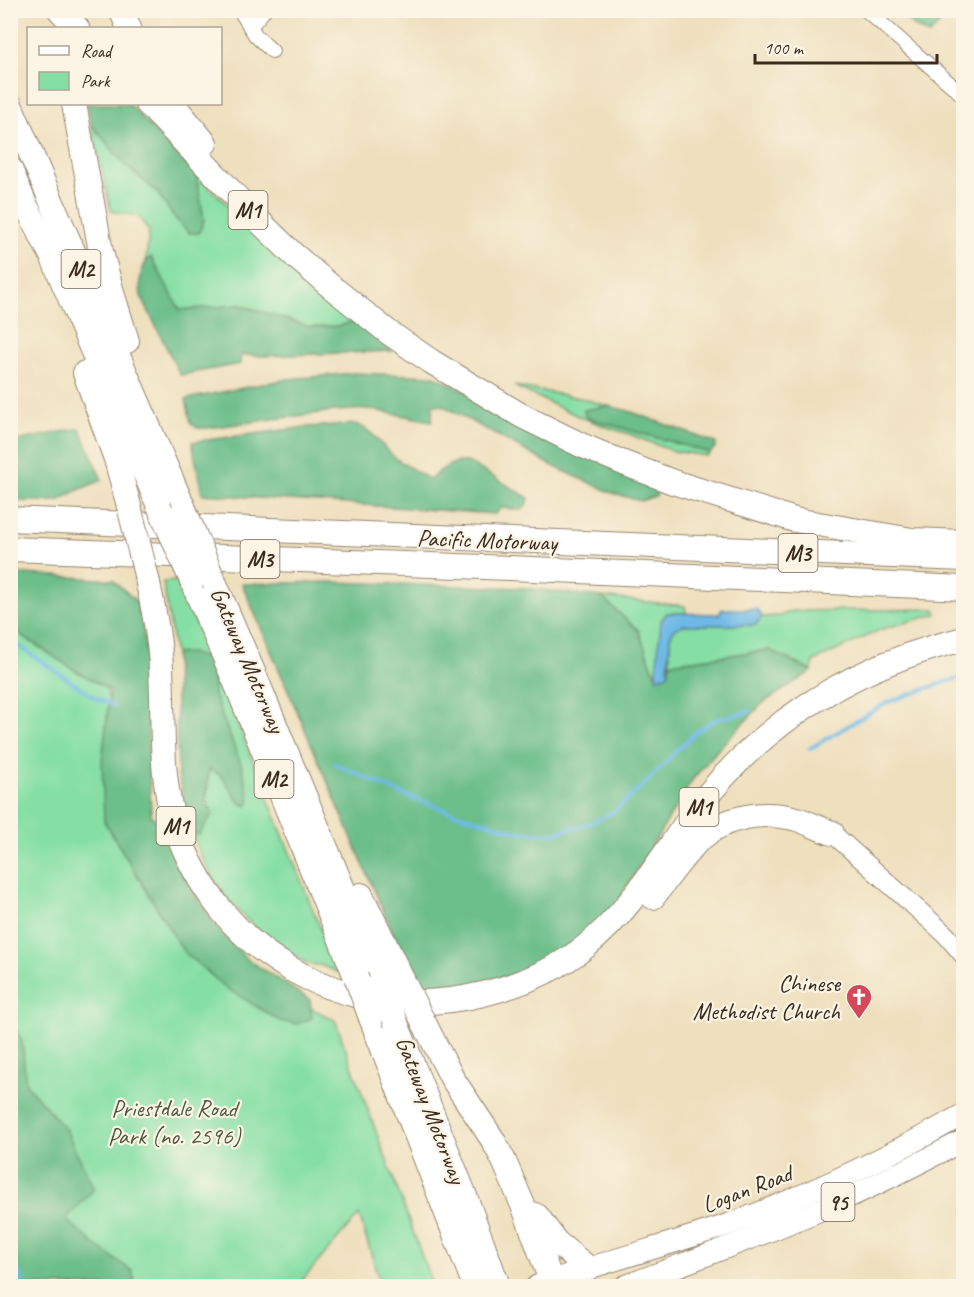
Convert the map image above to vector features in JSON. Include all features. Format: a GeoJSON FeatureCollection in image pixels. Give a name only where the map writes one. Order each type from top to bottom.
{"type":"FeatureCollection","features":[{"type":"Feature","properties":{"kind":"highway"},"geometry":{"type":"LineString","coordinates":[[58,10],[60,27]]}},
{"type":"Feature","properties":{"kind":"highway"},"geometry":{"type":"LineString","coordinates":[[58,10],[76,27]]}},
{"type":"Feature","properties":{"kind":"highway"},"geometry":{"type":"LineString","coordinates":[[121,10],[129,27]]}},
{"type":"Feature","properties":{"kind":"highway","name":"Gateway Motorway"},"geometry":{"type":"LineString","coordinates":[[10,105],[255,674],[321,835],[392,981],[396,1023],[455,1171],[484,1278]]}},
{"type":"Feature","properties":{"kind":"highway"},"geometry":{"type":"LineString","coordinates":[[74,105],[101,252],[135,366],[152,409],[151,432]]}},
{"type":"Feature","properties":{"kind":"highway","name":"M1"},"geometry":{"type":"LineString","coordinates":[[149,105],[263,225],[312,271],[388,332],[487,396],[532,421],[582,445],[673,482],[795,520],[912,540],[963,542]]}},
{"type":"Feature","properties":{"kind":"highway"},"geometry":{"type":"LineString","coordinates":[[174,105],[222,162],[276,220],[334,276],[357,307]]}},
{"type":"Feature","properties":{"kind":"highway","name":"Gateway Motorway"},"geometry":{"type":"LineString","coordinates":[[10,169],[52,256],[235,681],[371,1018],[484,1278]]}},
{"type":"Feature","properties":{"kind":"highway","name":"M1"},"geometry":{"type":"LineString","coordinates":[[24,202],[33,247],[94,397],[116,459],[148,583],[159,646],[162,740],[167,796],[174,823],[197,875],[211,897],[238,929],[255,944],[306,978],[368,998],[429,1002],[457,1000],[499,990],[520,984],[553,967],[585,947],[613,920],[717,785],[761,740],[805,706],[838,686],[908,654],[963,639]]}},
{"type":"Feature","properties":{"kind":"highway","name":"Pacific Motorway"},"geometry":{"type":"LineString","coordinates":[[10,519],[963,559]]}},
{"type":"Feature","properties":{"kind":"highway","name":"Pacific Motorway"},"geometry":{"type":"LineString","coordinates":[[10,549],[963,588]]}},
{"type":"Feature","properties":{"kind":"highway"},"geometry":{"type":"LineString","coordinates":[[457,1000],[482,1006],[494,1003],[533,991],[582,965],[617,938],[699,840],[719,826],[740,818],[771,815],[797,819],[832,833]]}},
{"type":"Feature","properties":{"kind":"highway"},"geometry":{"type":"LineString","coordinates":[[392,981],[424,1023],[452,1078],[493,1140],[508,1169],[525,1210],[547,1285]]}},
{"type":"Feature","properties":{"kind":"highway"},"geometry":{"type":"LineString","coordinates":[[525,1210],[537,1216],[556,1242],[588,1268]]}},
{"type":"Feature","properties":{"kind":"main road","name":"Logan Road"},"geometry":{"type":"LineString","coordinates":[[547,1285],[588,1268],[722,1226],[820,1188],[890,1155],[963,1114]]}},
{"type":"Feature","properties":{"kind":"main road","name":"Logan Road"},"geometry":{"type":"LineString","coordinates":[[625,1287],[818,1211],[963,1140]]}},
{"type":"Feature","properties":{"kind":"street"},"geometry":{"type":"LineString","coordinates":[[240,10],[256,36],[272,51]]}},
{"type":"Feature","properties":{"kind":"street"},"geometry":{"type":"LineString","coordinates":[[250,27],[264,10]]}},
{"type":"Feature","properties":{"kind":"street"},"geometry":{"type":"LineString","coordinates":[[866,10],[963,96]]}},
{"type":"Feature","properties":{"kind":"street"},"geometry":{"type":"LineString","coordinates":[[832,833],[933,922],[963,956]]}},
{"type":"Feature","properties":{"kind":"green space"},"geometry":{"type":"Polygon","coordinates":[[[896,11],[953,11],[929,35],[916,28],[896,11]]]}},
{"type":"Feature","properties":{"kind":"green space"},"geometry":{"type":"Polygon","coordinates":[[[87,105],[130,105],[196,175],[204,220],[199,233],[189,233],[174,217],[157,192],[125,165],[91,124],[87,105]]]}},
{"type":"Feature","properties":{"kind":"green space"},"geometry":{"type":"Polygon","coordinates":[[[91,124],[125,165],[157,192],[174,217],[204,220],[196,175],[353,321],[340,326],[310,327],[240,305],[180,310],[151,257],[146,261],[149,231],[138,216],[111,211],[91,124]]]}},
{"type":"Feature","properties":{"kind":"green space"},"geometry":{"type":"Polygon","coordinates":[[[151,257],[180,310],[240,305],[310,327],[340,326],[353,321],[393,351],[241,355],[240,364],[180,375],[141,296],[141,275],[151,257]]]}},
{"type":"Feature","properties":{"kind":"green space"},"geometry":{"type":"Polygon","coordinates":[[[354,373],[435,376],[653,486],[657,491],[656,496],[641,501],[612,493],[551,465],[442,405],[433,405],[432,421],[369,409],[334,411],[207,428],[197,428],[191,423],[186,399],[288,379],[354,373]]]}},
{"type":"Feature","properties":{"kind":"green space"},"geometry":{"type":"Polygon","coordinates":[[[514,386],[580,398],[608,406],[584,410],[585,415],[588,418],[710,453],[707,456],[673,451],[578,416],[514,386]]]}},
{"type":"Feature","properties":{"kind":"green space"},"geometry":{"type":"Polygon","coordinates":[[[608,406],[629,411],[716,443],[715,448],[710,453],[588,418],[585,415],[584,410],[608,406]]]}},
{"type":"Feature","properties":{"kind":"green space"},"geometry":{"type":"Polygon","coordinates":[[[355,424],[371,433],[398,460],[430,480],[448,466],[457,462],[468,462],[529,498],[527,504],[522,510],[501,508],[495,514],[202,494],[192,442],[307,427],[355,424]]]}},
{"type":"Feature","properties":{"kind":"green space"},"geometry":{"type":"Polygon","coordinates":[[[80,428],[102,480],[58,501],[11,500],[11,442],[80,428]]]}},
{"type":"Feature","properties":{"kind":"green space"},"geometry":{"type":"Polygon","coordinates":[[[11,573],[113,580],[136,601],[142,619],[147,664],[151,815],[165,830],[184,877],[215,926],[248,960],[310,1000],[312,1018],[297,1024],[280,1021],[226,988],[183,951],[104,821],[102,761],[110,690],[22,636],[11,621],[11,573]]]}},
{"type":"Feature","properties":{"kind":"green space"},"geometry":{"type":"Polygon","coordinates":[[[177,581],[214,665],[196,655],[175,654],[163,582],[177,581]]]}},
{"type":"Feature","properties":{"kind":"green space"},"geometry":{"type":"Polygon","coordinates":[[[329,582],[527,588],[601,597],[638,630],[656,677],[668,675],[670,663],[769,650],[812,671],[763,703],[720,747],[693,779],[618,901],[594,929],[568,947],[533,966],[466,992],[414,982],[242,584],[329,582]]]}},
{"type":"Feature","properties":{"kind":"green space"},"geometry":{"type":"Polygon","coordinates":[[[601,597],[685,606],[686,613],[667,613],[661,621],[656,677],[638,630],[601,597]]]}},
{"type":"Feature","properties":{"kind":"green space"},"geometry":{"type":"Polygon","coordinates":[[[935,609],[937,614],[882,629],[814,661],[812,671],[769,650],[670,663],[670,637],[674,629],[682,625],[755,625],[762,617],[780,616],[792,611],[935,609]]]}},
{"type":"Feature","properties":{"kind":"green space","name":"Priestdale Road Park (no. 2596)"},"geometry":{"type":"Polygon","coordinates":[[[10,621],[105,683],[136,817],[163,886],[266,986],[335,1020],[433,1286],[381,1286],[359,1215],[297,1286],[11,1286],[10,621]]]}},
{"type":"Feature","properties":{"kind":"green space"},"geometry":{"type":"Polygon","coordinates":[[[190,653],[205,658],[214,665],[214,696],[242,767],[250,800],[247,806],[239,802],[222,776],[209,769],[206,801],[213,813],[199,835],[191,832],[178,775],[175,654],[190,653]]]}},
{"type":"Feature","properties":{"kind":"green space"},"geometry":{"type":"Polygon","coordinates":[[[214,665],[338,972],[319,965],[308,964],[272,942],[243,916],[214,880],[191,832],[199,835],[206,801],[209,768],[222,776],[239,802],[242,767],[214,696],[214,665]]]}},
{"type":"Feature","properties":{"kind":"green space"},"geometry":{"type":"Polygon","coordinates":[[[11,1021],[22,1041],[26,1084],[66,1130],[94,1189],[66,1219],[95,1245],[132,1271],[136,1286],[11,1286],[11,1021]]]}},
{"type":"Feature","properties":{"kind":"water"},"geometry":{"type":"Polygon","coordinates":[[[722,609],[757,609],[762,617],[755,625],[683,625],[674,629],[670,637],[668,675],[656,677],[661,621],[667,613],[719,614],[722,609]]]}},
{"type":"Feature","properties":{"kind":"waterway"},"geometry":{"type":"LineString","coordinates":[[10,640],[94,697],[114,706]]}},
{"type":"Feature","properties":{"kind":"waterway"},"geometry":{"type":"LineString","coordinates":[[809,749],[888,702],[964,677]]}},
{"type":"Feature","properties":{"kind":"waterway"},"geometry":{"type":"LineString","coordinates":[[335,764],[402,794],[454,813],[519,832],[550,834],[589,824],[615,811],[696,732],[714,720],[751,711]]}},
{"type":"Feature","properties":{"kind":"waterway"},"geometry":{"type":"LineString","coordinates":[[10,1254],[24,1286]]}},
{"type":"Feature","properties":{"kind":"waterway"},"geometry":{"type":"LineString","coordinates":[[15,1286],[17,1272]]}},
{"type":"Feature","properties":{"kind":"place","name":"Chinese Methodist Church"},"geometry":{"type":"Point","coordinates":[859,1020]}}]}
